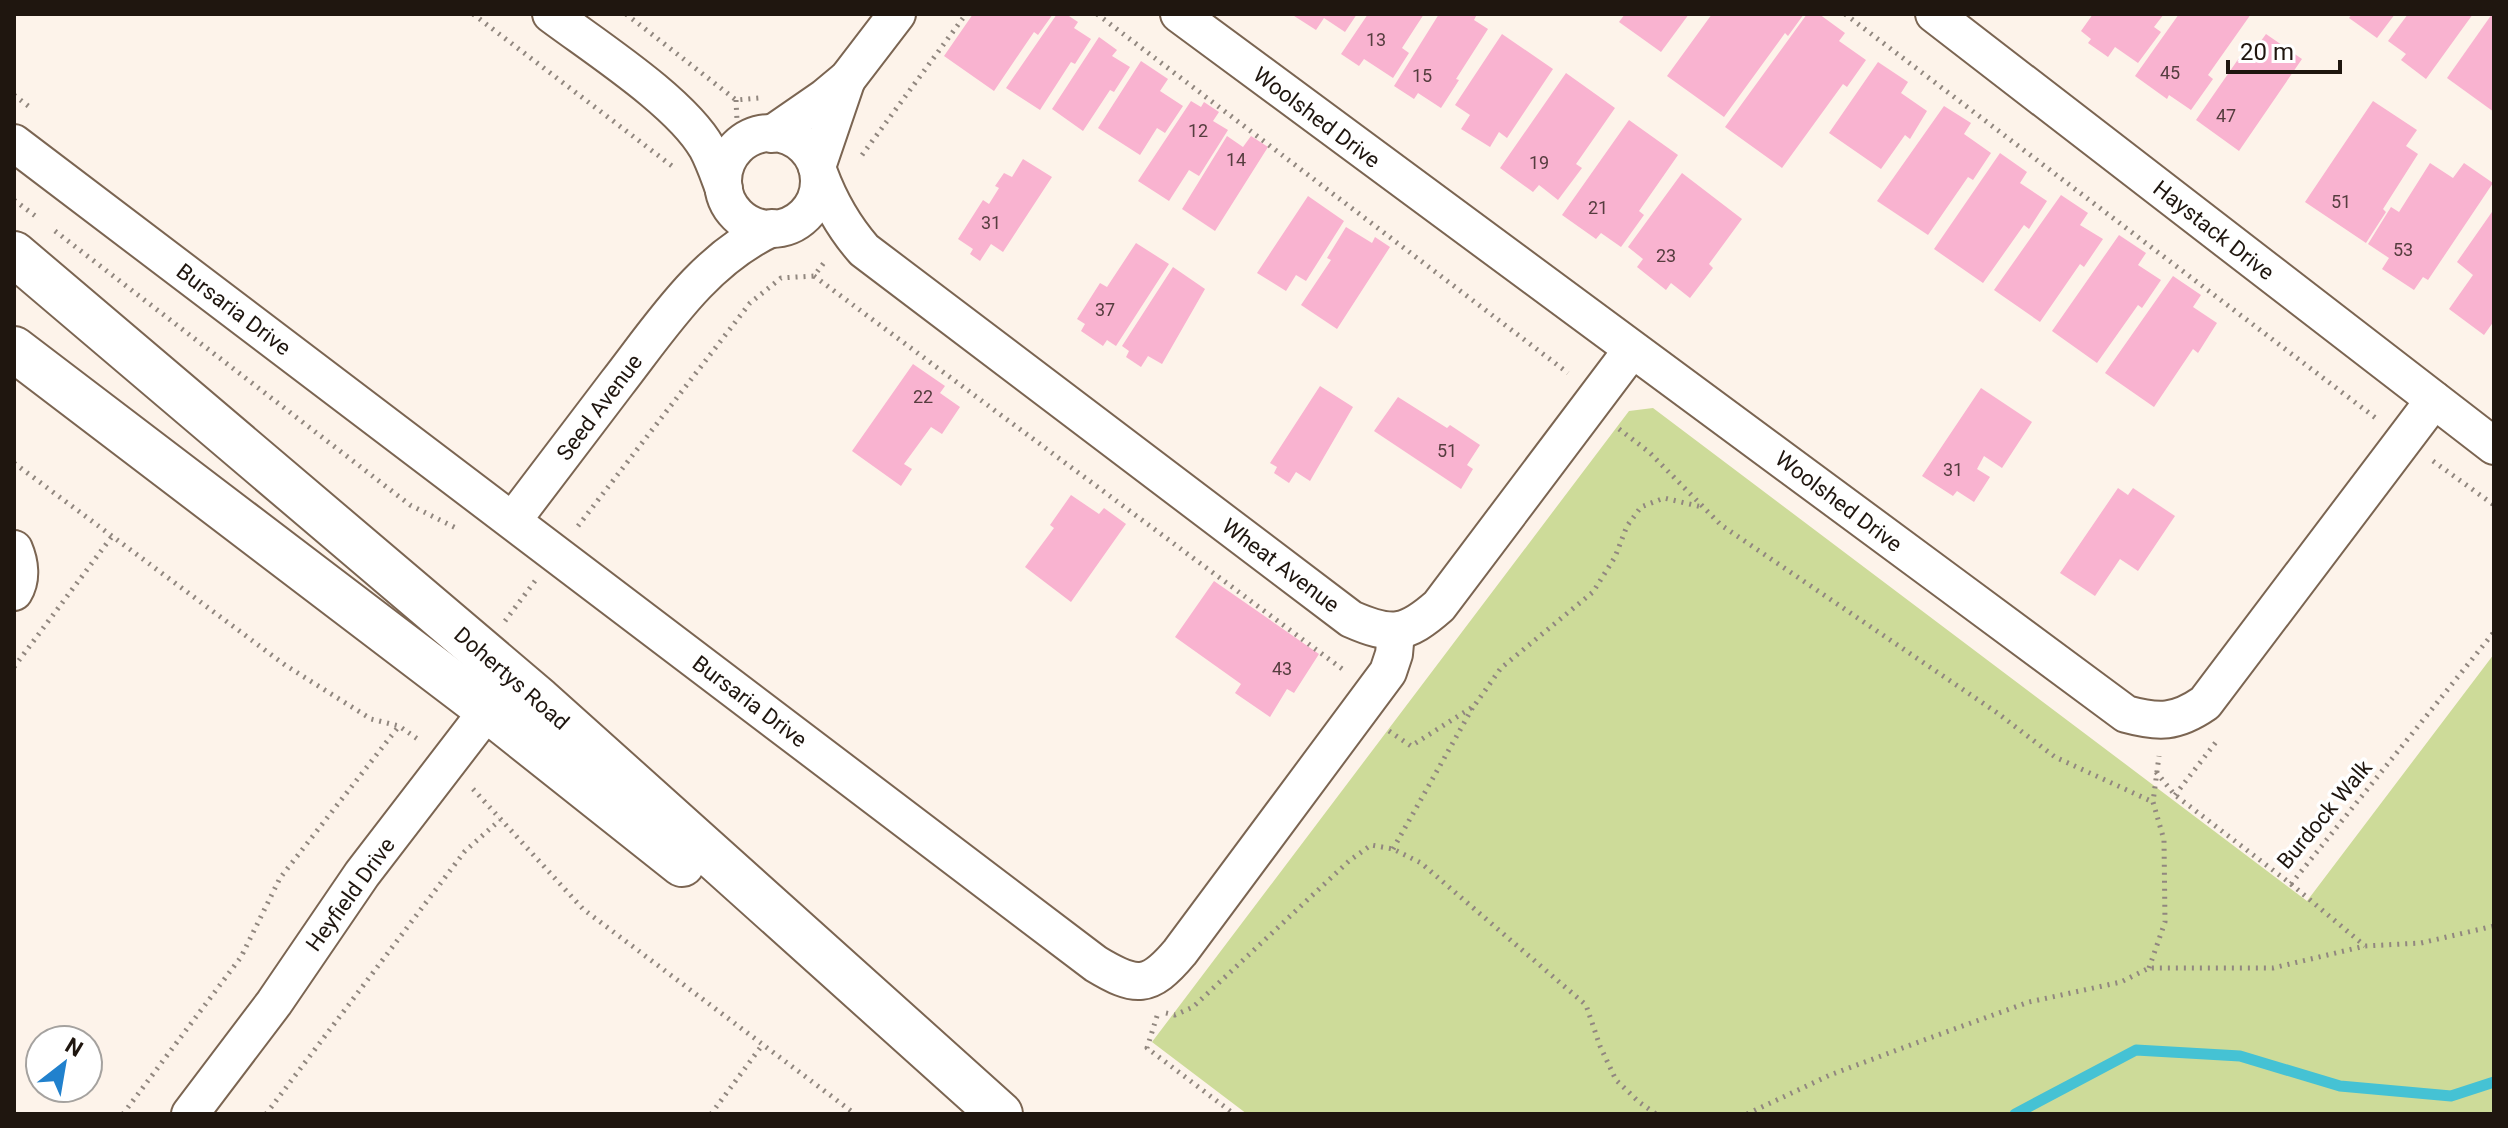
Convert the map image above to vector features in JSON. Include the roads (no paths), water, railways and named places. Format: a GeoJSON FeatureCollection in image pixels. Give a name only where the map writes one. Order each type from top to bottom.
{"type":"FeatureCollection","features":[{"type":"Feature","properties":{"kind":"main road","name":"Dohertys Road"},"geometry":{"type":"LineString","coordinates":[[14,254],[500,693],[999,1114]]}},
{"type":"Feature","properties":{"kind":"main road","name":"Dohertys Road"},"geometry":{"type":"LineString","coordinates":[[14,349],[500,693]]}},
{"type":"Feature","properties":{"kind":"street"},"geometry":{"type":"LineString","coordinates":[[551,14],[657,94],[707,148],[738,215],[750,224],[776,228],[794,223],[806,215],[815,202],[819,188],[818,170],[848,78]]}},
{"type":"Feature","properties":{"kind":"street"},"geometry":{"type":"LineString","coordinates":[[726,193],[724,174],[728,160],[737,148],[749,138],[768,134],[824,98],[848,78],[897,14]]}},
{"type":"Feature","properties":{"kind":"street","name":"Woolshed Drive"},"geometry":{"type":"LineString","coordinates":[[1179,14],[2126,714],[2150,720],[2168,720],[2189,714],[2205,703],[2434,400]]}},
{"type":"Feature","properties":{"kind":"street","name":"Haystack Drive"},"geometry":{"type":"LineString","coordinates":[[1934,14],[2494,446]]}},
{"type":"Feature","properties":{"kind":"street"},"geometry":{"type":"LineString","coordinates":[[657,94],[700,115],[793,138],[805,147],[818,170]]}},
{"type":"Feature","properties":{"kind":"street","name":"Bursaria Drive"},"geometry":{"type":"LineString","coordinates":[[14,143],[1084,954],[1120,978],[1141,981],[1161,975],[1388,672],[1396,632]]}},
{"type":"Feature","properties":{"kind":"street","name":"Wheat Avenue"},"geometry":{"type":"LineString","coordinates":[[818,170],[831,205],[846,229],[877,260],[1351,619],[1376,630],[1396,632]]}},
{"type":"Feature","properties":{"kind":"street","name":"Seed Avenue"},"geometry":{"type":"LineString","coordinates":[[685,295],[708,252],[726,193]]}},
{"type":"Feature","properties":{"kind":"street","name":"Wheat Avenue"},"geometry":{"type":"LineString","coordinates":[[776,228],[816,234],[877,260]]}},
{"type":"Feature","properties":{"kind":"street","name":"Seed Avenue"},"geometry":{"type":"LineString","coordinates":[[513,520],[685,295],[720,261],[751,238],[776,228]]}},
{"type":"Feature","properties":{"kind":"street"},"geometry":{"type":"LineString","coordinates":[[1396,632],[1418,624],[1439,606],[1631,351]]}},
{"type":"Feature","properties":{"kind":"street"},"geometry":{"type":"LineString","coordinates":[[14,549],[18,559],[19,583],[14,592]]}},
{"type":"Feature","properties":{"kind":"street","name":"Heyfield Drive"},"geometry":{"type":"LineString","coordinates":[[190,1114],[274,1003],[362,874],[500,693]]}},
{"type":"Feature","properties":{"kind":"waterway"},"geometry":{"type":"LineString","coordinates":[[2015,1114],[2136,1050],[2240,1056],[2340,1086],[2451,1096],[2494,1082]]}}]}
